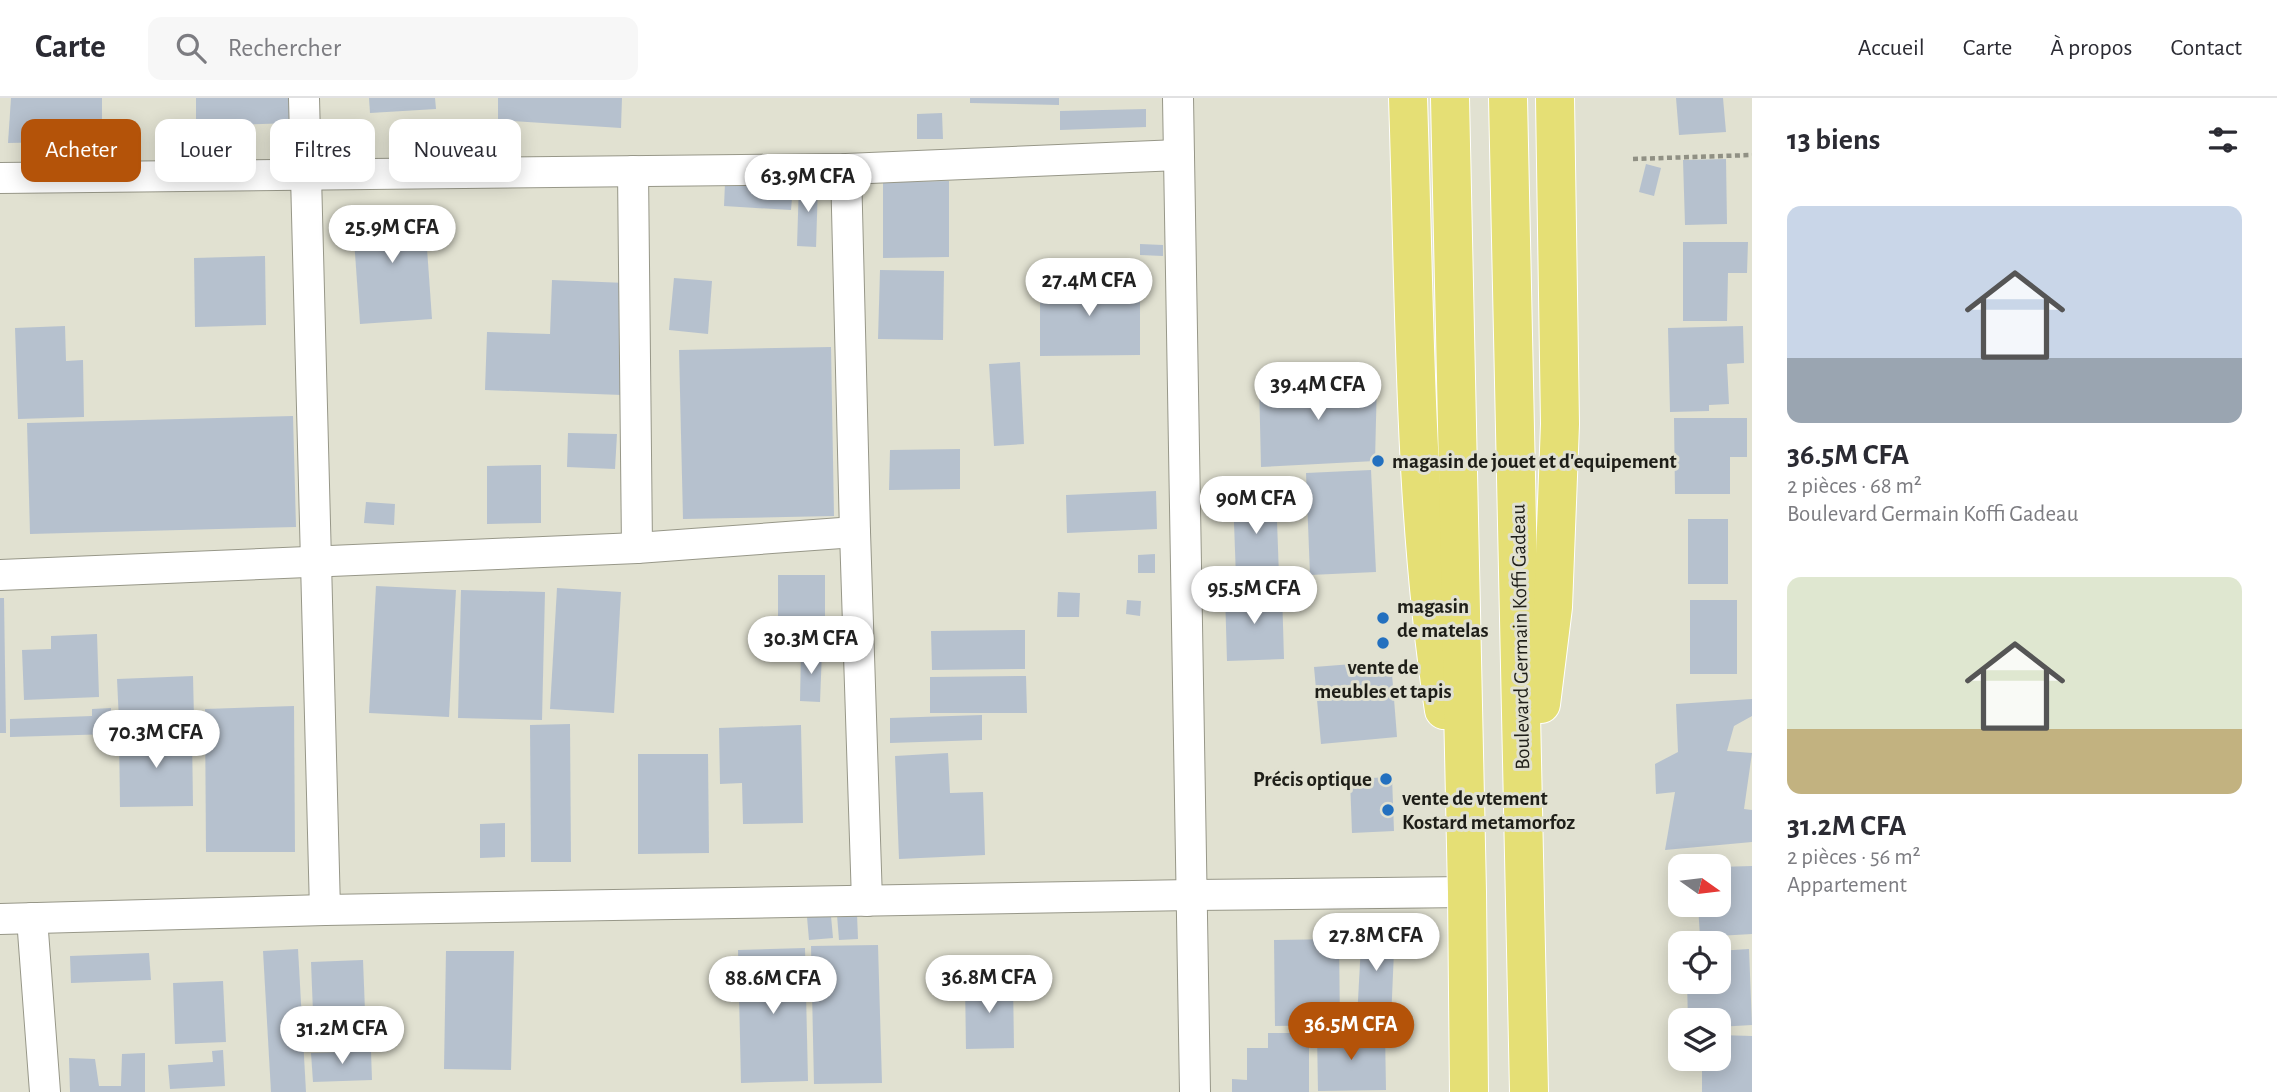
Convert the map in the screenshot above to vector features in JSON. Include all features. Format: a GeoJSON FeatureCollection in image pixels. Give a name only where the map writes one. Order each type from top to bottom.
{"type":"FeatureCollection","features":[{"type":"Feature","properties":{"kind":"main road"},"geometry":{"type":"LineString","coordinates":[[1408,98],[1424,529],[1433,638],[1462,833],[1467,892]]}},
{"type":"Feature","properties":{"kind":"main road"},"geometry":{"type":"LineString","coordinates":[[1450,98],[1469,1092]]}},
{"type":"Feature","properties":{"kind":"main road","name":"Boulevard Germain Koffi Gadeau"},"geometry":{"type":"LineString","coordinates":[[1508,98],[1530,1092]]}},
{"type":"Feature","properties":{"kind":"main road"},"geometry":{"type":"LineString","coordinates":[[1526,891],[1534,762],[1553,607],[1560,424],[1555,98]]}},
{"type":"Feature","properties":{"kind":"street"},"geometry":{"type":"LineString","coordinates":[[304,98],[304,119]]}},
{"type":"Feature","properties":{"kind":"street"},"geometry":{"type":"LineString","coordinates":[[1178,98],[1195,1092]]}},
{"type":"Feature","properties":{"kind":"street"},"geometry":{"type":"LineString","coordinates":[[375,173],[846,169],[1179,155]]}},
{"type":"Feature","properties":{"kind":"street"},"geometry":{"type":"LineString","coordinates":[[846,169],[867,901]]}},
{"type":"Feature","properties":{"kind":"street"},"geometry":{"type":"LineString","coordinates":[[633,171],[637,548]]}},
{"type":"Feature","properties":{"kind":"street"},"geometry":{"type":"LineString","coordinates":[[0,178],[270,174]]}},
{"type":"Feature","properties":{"kind":"street"},"geometry":{"type":"LineString","coordinates":[[305,182],[325,910]]}},
{"type":"Feature","properties":{"kind":"street"},"geometry":{"type":"LineString","coordinates":[[0,575],[637,548],[855,533]]}},
{"type":"Feature","properties":{"kind":"street"},"geometry":{"type":"LineString","coordinates":[[0,919],[325,910],[1467,892]]}},
{"type":"Feature","properties":{"kind":"street"},"geometry":{"type":"LineString","coordinates":[[32,918],[45,1092]]}},
{"type":"Feature","properties":{"kind":"path"},"geometry":{"type":"LineString","coordinates":[[1633,159],[1752,155]]}},
{"type":"Feature","properties":{"kind":"building"},"geometry":{"type":"Polygon","coordinates":[[[11,98],[102,98],[102,119],[21,119],[21,143],[8,143],[11,98]]]}},
{"type":"Feature","properties":{"kind":"building"},"geometry":{"type":"Polygon","coordinates":[[[196,98],[292,98],[292,119],[270,119],[270,124],[256,124],[256,119],[196,119],[196,98]]]}},
{"type":"Feature","properties":{"kind":"building"},"geometry":{"type":"Polygon","coordinates":[[[369,98],[435,98],[436,109],[370,113],[369,98]]]}},
{"type":"Feature","properties":{"kind":"building"},"geometry":{"type":"Polygon","coordinates":[[[498,98],[622,98],[621,128],[498,119],[498,98]]]}},
{"type":"Feature","properties":{"kind":"building"},"geometry":{"type":"Polygon","coordinates":[[[970,98],[1059,98],[1059,105],[970,103],[970,98]]]}},
{"type":"Feature","properties":{"kind":"building"},"geometry":{"type":"Polygon","coordinates":[[[1676,98],[1723,98],[1726,132],[1679,135],[1676,98]]]}},
{"type":"Feature","properties":{"kind":"building"},"geometry":{"type":"Polygon","coordinates":[[[1146,109],[1146,127],[1060,130],[1060,111],[1146,109]]]}},
{"type":"Feature","properties":{"kind":"building"},"geometry":{"type":"Polygon","coordinates":[[[942,113],[943,139],[917,139],[917,114],[942,113]]]}},
{"type":"Feature","properties":{"kind":"building"},"geometry":{"type":"Polygon","coordinates":[[[1726,159],[1727,224],[1685,225],[1683,160],[1726,159]]]}},
{"type":"Feature","properties":{"kind":"building"},"geometry":{"type":"Polygon","coordinates":[[[1646,164],[1661,168],[1654,196],[1639,192],[1646,164]]]}},
{"type":"Feature","properties":{"kind":"building"},"geometry":{"type":"Polygon","coordinates":[[[949,181],[949,257],[883,258],[883,182],[949,181]]]}},
{"type":"Feature","properties":{"kind":"building"},"geometry":{"type":"Polygon","coordinates":[[[799,182],[818,183],[816,247],[797,246],[799,182]]]}},
{"type":"Feature","properties":{"kind":"building"},"geometry":{"type":"Polygon","coordinates":[[[725,183],[793,186],[791,210],[724,206],[725,183]]]}},
{"type":"Feature","properties":{"kind":"building"},"geometry":{"type":"Polygon","coordinates":[[[424,206],[432,319],[360,324],[352,211],[424,206]]]}},
{"type":"Feature","properties":{"kind":"building"},"geometry":{"type":"Polygon","coordinates":[[[1683,242],[1748,242],[1747,273],[1728,273],[1727,321],[1683,321],[1683,242]]]}},
{"type":"Feature","properties":{"kind":"building"},"geometry":{"type":"Polygon","coordinates":[[[1140,244],[1163,245],[1163,256],[1140,255],[1140,244]]]}},
{"type":"Feature","properties":{"kind":"building"},"geometry":{"type":"Polygon","coordinates":[[[265,256],[266,325],[195,327],[194,258],[265,256]]]}},
{"type":"Feature","properties":{"kind":"building"},"geometry":{"type":"Polygon","coordinates":[[[880,270],[944,271],[943,340],[878,339],[880,270]]]}},
{"type":"Feature","properties":{"kind":"building"},"geometry":{"type":"Polygon","coordinates":[[[674,278],[712,281],[708,334],[669,330],[674,278]]]}},
{"type":"Feature","properties":{"kind":"building"},"geometry":{"type":"Polygon","coordinates":[[[1120,278],[1120,287],[1140,287],[1140,355],[1040,356],[1040,279],[1120,278]]]}},
{"type":"Feature","properties":{"kind":"building"},"geometry":{"type":"Polygon","coordinates":[[[552,280],[626,283],[622,395],[485,390],[487,332],[550,334],[552,280]]]}},
{"type":"Feature","properties":{"kind":"building"},"geometry":{"type":"Polygon","coordinates":[[[65,326],[66,361],[83,360],[84,417],[18,419],[15,328],[65,326]]]}},
{"type":"Feature","properties":{"kind":"building"},"geometry":{"type":"Polygon","coordinates":[[[1743,326],[1744,363],[1727,364],[1729,404],[1709,405],[1709,411],[1670,412],[1668,328],[1743,326]]]}},
{"type":"Feature","properties":{"kind":"building"},"geometry":{"type":"Polygon","coordinates":[[[831,347],[834,516],[683,519],[679,350],[831,347]]]}},
{"type":"Feature","properties":{"kind":"building"},"geometry":{"type":"Polygon","coordinates":[[[1020,362],[1024,444],[994,446],[989,364],[1020,362]]]}},
{"type":"Feature","properties":{"kind":"building"},"geometry":{"type":"Polygon","coordinates":[[[1377,379],[1375,461],[1261,467],[1259,381],[1377,379]]]}},
{"type":"Feature","properties":{"kind":"building"},"geometry":{"type":"Polygon","coordinates":[[[293,416],[296,527],[30,534],[27,423],[293,416]]]}},
{"type":"Feature","properties":{"kind":"building"},"geometry":{"type":"Polygon","coordinates":[[[1674,418],[1747,418],[1747,457],[1730,457],[1730,494],[1675,494],[1674,418]]]}},
{"type":"Feature","properties":{"kind":"building"},"geometry":{"type":"Polygon","coordinates":[[[568,433],[617,434],[615,469],[567,467],[568,433]]]}},
{"type":"Feature","properties":{"kind":"building"},"geometry":{"type":"Polygon","coordinates":[[[960,449],[960,489],[889,490],[890,450],[960,449]]]}},
{"type":"Feature","properties":{"kind":"building"},"geometry":{"type":"Polygon","coordinates":[[[541,465],[541,523],[487,524],[487,466],[541,465]]]}},
{"type":"Feature","properties":{"kind":"building"},"geometry":{"type":"Polygon","coordinates":[[[1371,470],[1376,572],[1310,575],[1306,473],[1371,470]]]}},
{"type":"Feature","properties":{"kind":"building"},"geometry":{"type":"Polygon","coordinates":[[[1156,491],[1157,529],[1067,533],[1066,495],[1156,491]]]}},
{"type":"Feature","properties":{"kind":"building"},"geometry":{"type":"Polygon","coordinates":[[[1276,493],[1279,576],[1236,578],[1233,495],[1276,493]]]}},
{"type":"Feature","properties":{"kind":"building"},"geometry":{"type":"Polygon","coordinates":[[[366,502],[395,504],[394,525],[364,523],[366,502]]]}},
{"type":"Feature","properties":{"kind":"building"},"geometry":{"type":"Polygon","coordinates":[[[1688,519],[1728,519],[1728,584],[1688,584],[1688,519]]]}},
{"type":"Feature","properties":{"kind":"building"},"geometry":{"type":"Polygon","coordinates":[[[1155,554],[1155,573],[1138,573],[1138,555],[1155,554]]]}},
{"type":"Feature","properties":{"kind":"building"},"geometry":{"type":"Polygon","coordinates":[[[778,575],[825,575],[825,624],[778,624],[778,575]]]}},
{"type":"Feature","properties":{"kind":"building"},"geometry":{"type":"Polygon","coordinates":[[[376,586],[456,590],[449,717],[369,713],[376,586]]]}},
{"type":"Feature","properties":{"kind":"building"},"geometry":{"type":"Polygon","coordinates":[[[557,588],[621,592],[614,713],[550,709],[557,588]]]}},
{"type":"Feature","properties":{"kind":"building"},"geometry":{"type":"Polygon","coordinates":[[[461,590],[545,592],[542,720],[458,718],[461,590]]]}},
{"type":"Feature","properties":{"kind":"building"},"geometry":{"type":"Polygon","coordinates":[[[1282,591],[1284,659],[1227,661],[1225,593],[1282,591]]]}},
{"type":"Feature","properties":{"kind":"building"},"geometry":{"type":"Polygon","coordinates":[[[1058,592],[1080,593],[1079,617],[1057,617],[1058,592]]]}},
{"type":"Feature","properties":{"kind":"building"},"geometry":{"type":"Polygon","coordinates":[[[0,598],[4,598],[6,733],[0,733],[0,598]]]}},
{"type":"Feature","properties":{"kind":"building"},"geometry":{"type":"Polygon","coordinates":[[[1127,600],[1141,601],[1140,616],[1126,614],[1127,600]]]}},
{"type":"Feature","properties":{"kind":"building"},"geometry":{"type":"Polygon","coordinates":[[[1690,600],[1737,600],[1737,674],[1690,674],[1690,600]]]}},
{"type":"Feature","properties":{"kind":"building"},"geometry":{"type":"Polygon","coordinates":[[[1025,630],[1025,669],[932,670],[931,631],[1025,630]]]}},
{"type":"Feature","properties":{"kind":"building"},"geometry":{"type":"Polygon","coordinates":[[[97,634],[99,697],[24,700],[22,650],[51,649],[51,636],[97,634]]]}},
{"type":"Feature","properties":{"kind":"building"},"geometry":{"type":"Polygon","coordinates":[[[801,650],[822,650],[820,702],[800,701],[801,650]]]}},
{"type":"Feature","properties":{"kind":"building"},"geometry":{"type":"Polygon","coordinates":[[[1391,661],[1397,737],[1321,744],[1314,667],[1391,661]]]}},
{"type":"Feature","properties":{"kind":"building"},"geometry":{"type":"Polygon","coordinates":[[[193,676],[194,718],[119,721],[117,679],[193,676]]]}},
{"type":"Feature","properties":{"kind":"building"},"geometry":{"type":"Polygon","coordinates":[[[1026,676],[1027,713],[930,713],[930,677],[1026,676]]]}},
{"type":"Feature","properties":{"kind":"building"},"geometry":{"type":"Polygon","coordinates":[[[1752,699],[1752,716],[1734,726],[1727,751],[1752,753],[1744,809],[1752,810],[1752,842],[1665,850],[1675,792],[1656,794],[1655,764],[1678,752],[1676,704],[1752,699]]]}},
{"type":"Feature","properties":{"kind":"building"},"geometry":{"type":"Polygon","coordinates":[[[294,706],[295,852],[206,852],[205,709],[294,706]]]}},
{"type":"Feature","properties":{"kind":"building"},"geometry":{"type":"Polygon","coordinates":[[[111,708],[112,734],[10,737],[10,719],[92,716],[92,709],[111,708]]]}},
{"type":"Feature","properties":{"kind":"building"},"geometry":{"type":"Polygon","coordinates":[[[982,715],[982,740],[890,743],[890,718],[982,715]]]}},
{"type":"Feature","properties":{"kind":"building"},"geometry":{"type":"Polygon","coordinates":[[[570,724],[571,862],[531,862],[530,725],[570,724]]]}},
{"type":"Feature","properties":{"kind":"building"},"geometry":{"type":"Polygon","coordinates":[[[801,725],[803,823],[743,824],[742,783],[720,784],[719,728],[801,725]]]}},
{"type":"Feature","properties":{"kind":"building"},"geometry":{"type":"Polygon","coordinates":[[[192,734],[193,806],[120,807],[119,735],[192,734]]]}},
{"type":"Feature","properties":{"kind":"building"},"geometry":{"type":"Polygon","coordinates":[[[948,753],[950,793],[983,792],[985,855],[899,859],[895,756],[948,753]]]}},
{"type":"Feature","properties":{"kind":"building"},"geometry":{"type":"Polygon","coordinates":[[[638,754],[708,754],[709,853],[638,854],[638,754]]]}},
{"type":"Feature","properties":{"kind":"building"},"geometry":{"type":"Polygon","coordinates":[[[1392,777],[1394,831],[1352,833],[1350,779],[1392,777]]]}},
{"type":"Feature","properties":{"kind":"building"},"geometry":{"type":"Polygon","coordinates":[[[505,823],[505,857],[480,858],[480,824],[505,823]]]}},
{"type":"Feature","properties":{"kind":"building"},"geometry":{"type":"Polygon","coordinates":[[[1752,866],[1752,934],[1731,935],[1731,931],[1700,931],[1699,917],[1731,917],[1731,867],[1752,866]]]}},
{"type":"Feature","properties":{"kind":"building"},"geometry":{"type":"Polygon","coordinates":[[[857,914],[858,939],[839,940],[837,915],[857,914]]]}},
{"type":"Feature","properties":{"kind":"building"},"geometry":{"type":"Polygon","coordinates":[[[831,916],[833,938],[809,940],[807,917],[831,916]]]}},
{"type":"Feature","properties":{"kind":"building"},"geometry":{"type":"Polygon","coordinates":[[[1362,926],[1395,928],[1391,1020],[1357,1019],[1362,926]]]}},
{"type":"Feature","properties":{"kind":"building"},"geometry":{"type":"Polygon","coordinates":[[[1339,939],[1340,1025],[1275,1026],[1274,940],[1339,939]]]}},
{"type":"Feature","properties":{"kind":"building"},"geometry":{"type":"Polygon","coordinates":[[[878,945],[882,1083],[814,1084],[811,946],[878,945]]]}},
{"type":"Feature","properties":{"kind":"building"},"geometry":{"type":"Polygon","coordinates":[[[805,948],[808,1081],[741,1083],[738,950],[805,948]]]}},
{"type":"Feature","properties":{"kind":"building"},"geometry":{"type":"Polygon","coordinates":[[[298,949],[306,1092],[271,1092],[263,951],[298,949]]]}},
{"type":"Feature","properties":{"kind":"building"},"geometry":{"type":"Polygon","coordinates":[[[1749,949],[1752,1025],[1731,1026],[1731,1008],[1688,1008],[1687,994],[1731,994],[1731,950],[1749,949]]]}},
{"type":"Feature","properties":{"kind":"building"},"geometry":{"type":"Polygon","coordinates":[[[446,951],[514,951],[511,1070],[444,1069],[446,951]]]}},
{"type":"Feature","properties":{"kind":"building"},"geometry":{"type":"Polygon","coordinates":[[[149,953],[151,980],[71,983],[70,956],[149,953]]]}},
{"type":"Feature","properties":{"kind":"building"},"geometry":{"type":"Polygon","coordinates":[[[363,960],[366,1036],[314,1038],[311,962],[363,960]]]}},
{"type":"Feature","properties":{"kind":"building"},"geometry":{"type":"Polygon","coordinates":[[[223,981],[226,1042],[175,1044],[173,983],[223,981]]]}},
{"type":"Feature","properties":{"kind":"building"},"geometry":{"type":"Polygon","coordinates":[[[1013,981],[1014,1048],[966,1049],[965,982],[1013,981]]]}},
{"type":"Feature","properties":{"kind":"building"},"geometry":{"type":"Polygon","coordinates":[[[1385,1032],[1386,1090],[1318,1091],[1317,1033],[1385,1032]]]}},
{"type":"Feature","properties":{"kind":"building"},"geometry":{"type":"Polygon","coordinates":[[[1268,1033],[1309,1033],[1309,1092],[1232,1092],[1232,1079],[1247,1080],[1247,1048],[1268,1048],[1268,1033]]]}},
{"type":"Feature","properties":{"kind":"building"},"geometry":{"type":"Polygon","coordinates":[[[1731,1035],[1752,1036],[1752,1092],[1702,1092],[1702,1071],[1731,1071],[1731,1035]]]}},
{"type":"Feature","properties":{"kind":"building"},"geometry":{"type":"Polygon","coordinates":[[[223,1050],[225,1086],[170,1089],[168,1065],[213,1062],[212,1051],[223,1050]]]}},
{"type":"Feature","properties":{"kind":"building"},"geometry":{"type":"Polygon","coordinates":[[[371,1051],[372,1080],[313,1082],[311,1053],[371,1051]]]}},
{"type":"Feature","properties":{"kind":"building"},"geometry":{"type":"Polygon","coordinates":[[[145,1053],[145,1092],[70,1092],[69,1058],[95,1059],[99,1086],[121,1086],[122,1054],[145,1053]]]}},
{"type":"Feature","properties":{"kind":"place","name":"magasin de jouet et d'equipement"},"geometry":{"type":"Point","coordinates":[1378,461]}},
{"type":"Feature","properties":{"kind":"place","name":"magasin de matelas"},"geometry":{"type":"Point","coordinates":[1383,618]}},
{"type":"Feature","properties":{"kind":"place","name":"vente de meubles et tapis"},"geometry":{"type":"Point","coordinates":[1383,643]}},
{"type":"Feature","properties":{"kind":"place","name":"Précis optique"},"geometry":{"type":"Point","coordinates":[1386,779]}},
{"type":"Feature","properties":{"kind":"place","name":"vente de vtement Kostard metamorfoz"},"geometry":{"type":"Point","coordinates":[1388,810]}}]}
